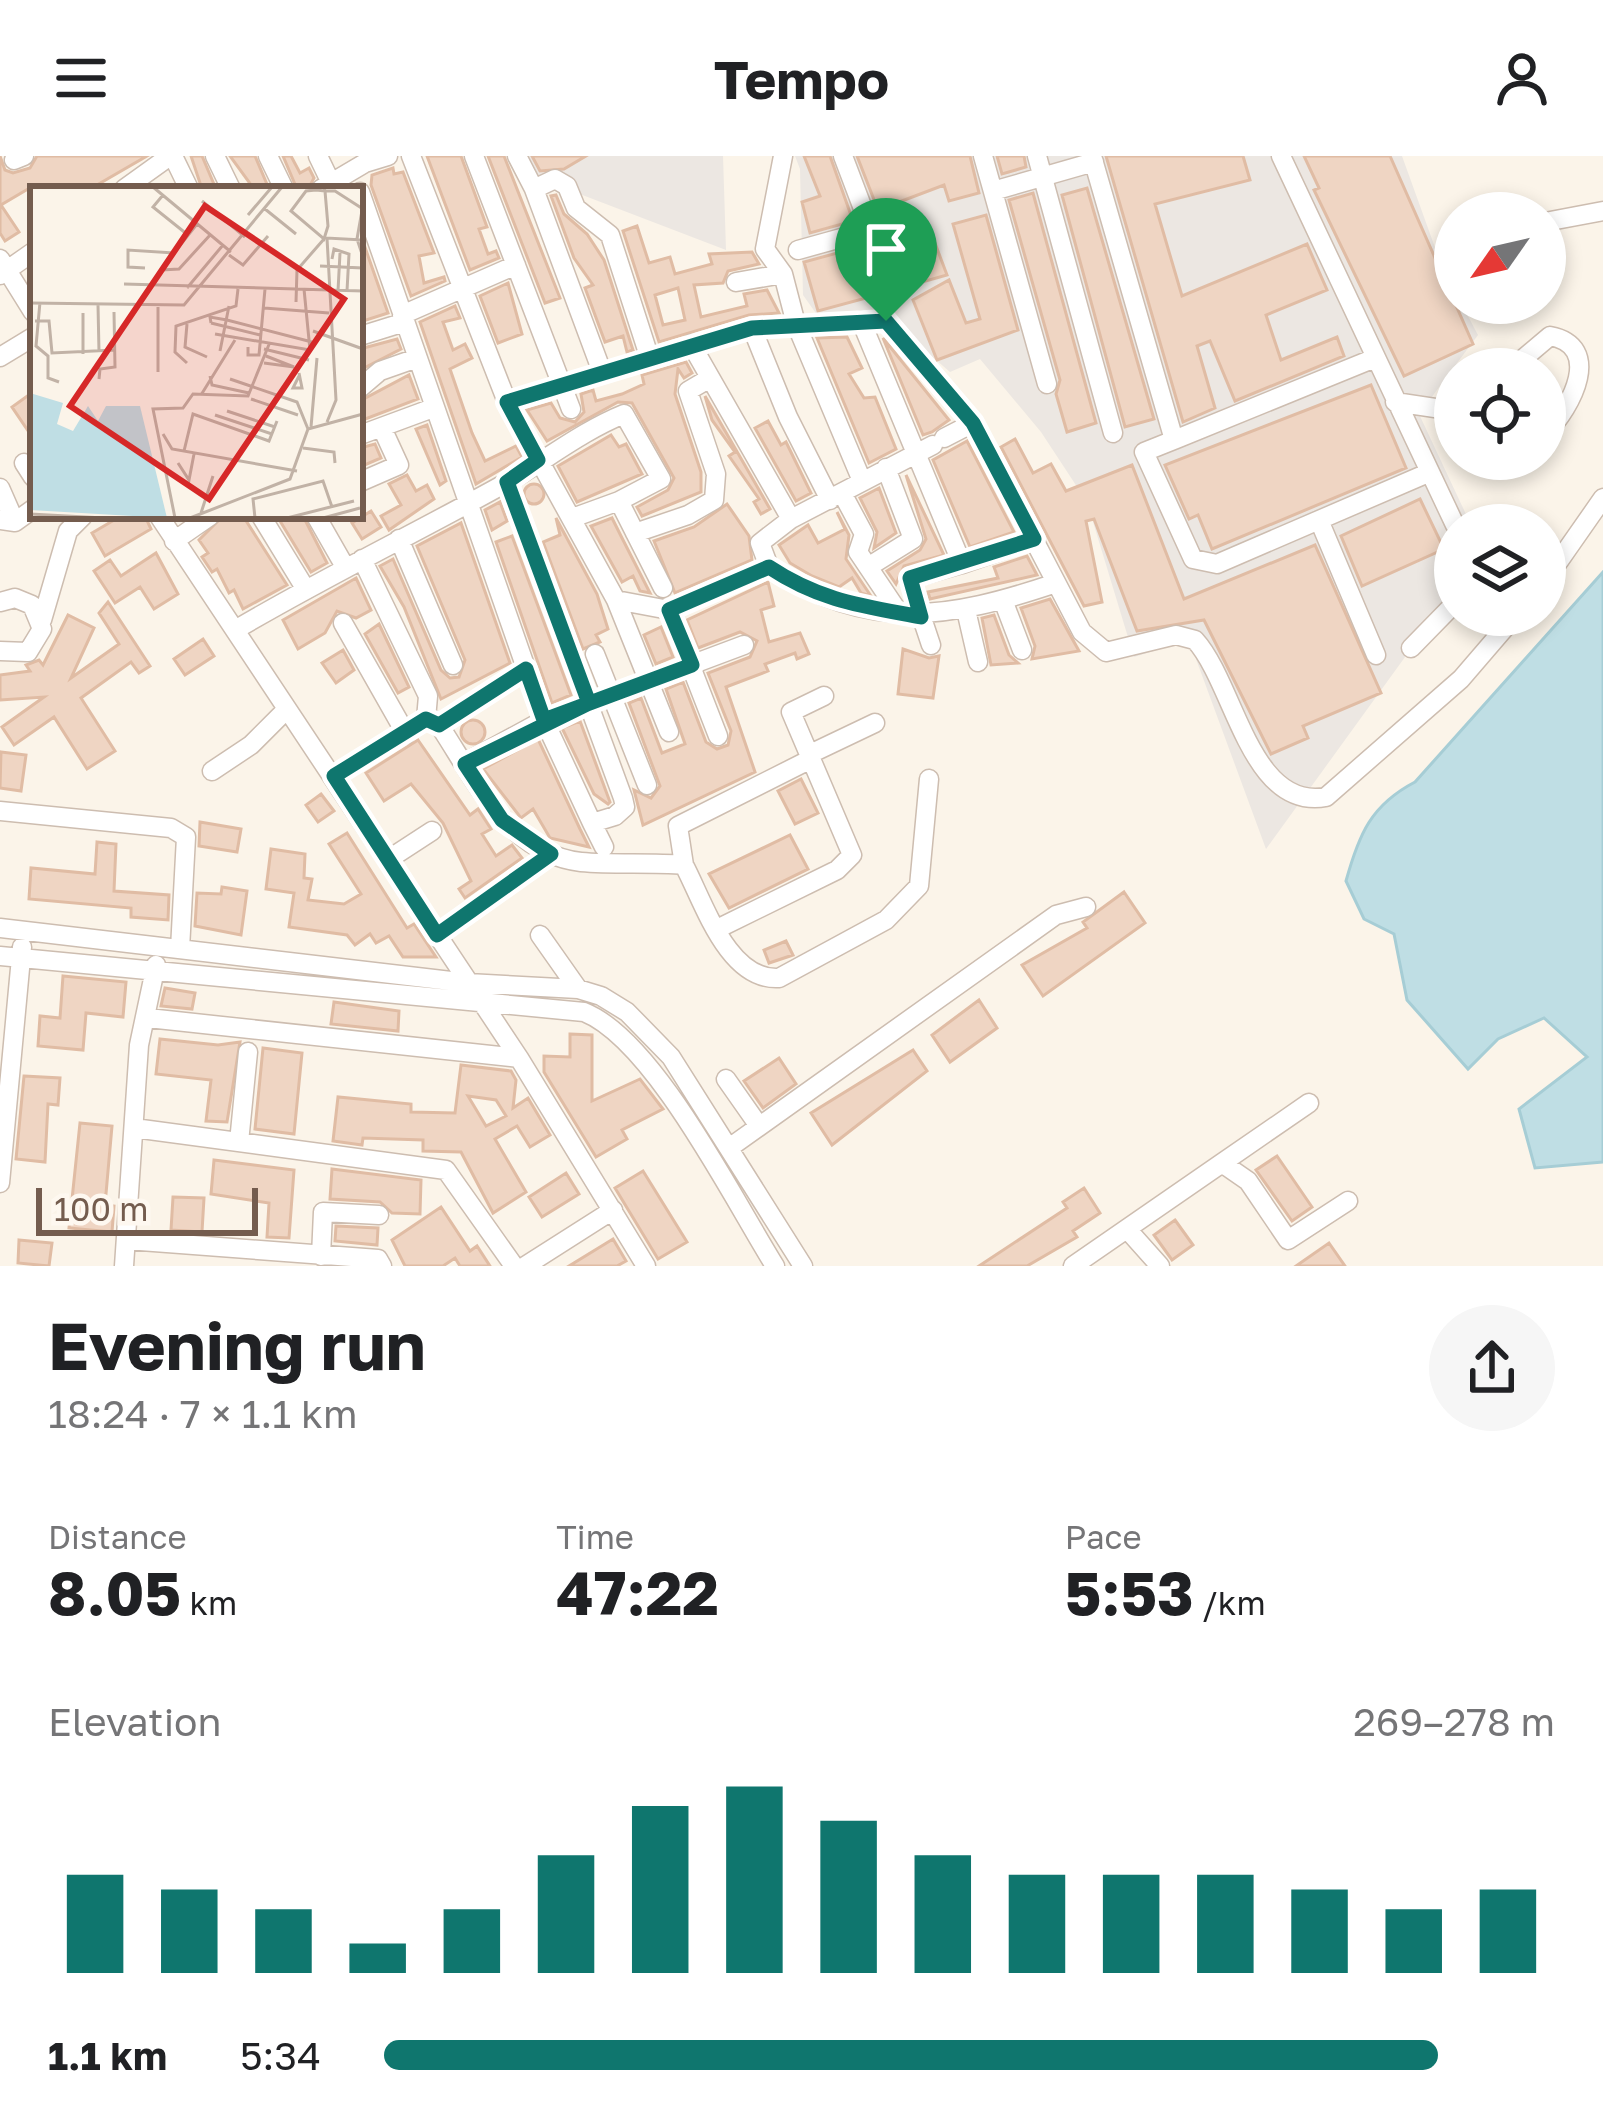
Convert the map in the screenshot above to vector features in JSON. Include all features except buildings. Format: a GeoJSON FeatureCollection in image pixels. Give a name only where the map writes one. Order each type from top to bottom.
{"type":"FeatureCollection","features":[{"type":"Feature","properties":{"kind":"street"},"geometry":{"type":"LineString","coordinates":[[215,156],[230,186]]}},
{"type":"Feature","properties":{"kind":"street"},"geometry":{"type":"LineString","coordinates":[[268,156],[283,186]]}},
{"type":"Feature","properties":{"kind":"street"},"geometry":{"type":"LineString","coordinates":[[318,156],[326,186],[358,184],[388,156]]}},
{"type":"Feature","properties":{"kind":"street"},"geometry":{"type":"LineString","coordinates":[[411,156],[507,402],[575,518],[616,600],[669,732]]}},
{"type":"Feature","properties":{"kind":"street"},"geometry":{"type":"LineString","coordinates":[[474,156],[571,409]]}},
{"type":"Feature","properties":{"kind":"street"},"geometry":{"type":"LineString","coordinates":[[517,156],[602,372]]}},
{"type":"Feature","properties":{"kind":"street"},"geometry":{"type":"LineString","coordinates":[[783,156],[765,249],[783,274],[796,324],[862,482]]}},
{"type":"Feature","properties":{"kind":"street"},"geometry":{"type":"LineString","coordinates":[[843,156],[895,293]]}},
{"type":"Feature","properties":{"kind":"street"},"geometry":{"type":"LineString","coordinates":[[983,156],[1047,384]]}},
{"type":"Feature","properties":{"kind":"street"},"geometry":{"type":"LineString","coordinates":[[1036,156],[1113,433]]}},
{"type":"Feature","properties":{"kind":"street"},"geometry":{"type":"LineString","coordinates":[[1281,156],[1444,504]]}},
{"type":"Feature","properties":{"kind":"street"},"geometry":{"type":"LineString","coordinates":[[130,186],[165,158],[187,186]]}},
{"type":"Feature","properties":{"kind":"street"},"geometry":{"type":"LineString","coordinates":[[993,191],[1093,159],[1174,440]]}},
{"type":"Feature","properties":{"kind":"street"},"geometry":{"type":"LineString","coordinates":[[534,190],[561,179],[576,208],[610,235],[649,356]]}},
{"type":"Feature","properties":{"kind":"street"},"geometry":{"type":"LineString","coordinates":[[363,199],[544,720],[607,853]]}},
{"type":"Feature","properties":{"kind":"street"},"geometry":{"type":"LineString","coordinates":[[1566,218],[1603,211]]}},
{"type":"Feature","properties":{"kind":"street"},"geometry":{"type":"LineString","coordinates":[[798,250],[870,230]]}},
{"type":"Feature","properties":{"kind":"street"},"geometry":{"type":"LineString","coordinates":[[30,254],[2,268],[30,308]]}},
{"type":"Feature","properties":{"kind":"street"},"geometry":{"type":"LineString","coordinates":[[363,335],[515,265]]}},
{"type":"Feature","properties":{"kind":"street"},"geometry":{"type":"LineString","coordinates":[[736,282],[783,274]]}},
{"type":"Feature","properties":{"kind":"street"},"geometry":{"type":"LineString","coordinates":[[507,402],[752,328],[880,318],[900,333],[973,423],[1082,632],[1106,652],[1176,635],[1195,640],[1268,778],[1294,796],[1326,797],[1462,679],[1498,636]]}},
{"type":"Feature","properties":{"kind":"street"},"geometry":{"type":"LineString","coordinates":[[861,321],[931,446],[962,564]]}},
{"type":"Feature","properties":{"kind":"street"},"geometry":{"type":"LineString","coordinates":[[752,328],[788,417],[864,534],[857,548],[898,613]]}},
{"type":"Feature","properties":{"kind":"street"},"geometry":{"type":"LineString","coordinates":[[1536,348],[1550,336],[1568,338],[1585,352],[1590,365],[1586,390],[1566,411]]}},
{"type":"Feature","properties":{"kind":"street"},"geometry":{"type":"LineString","coordinates":[[0,357],[30,339]]}},
{"type":"Feature","properties":{"kind":"street"},"geometry":{"type":"LineString","coordinates":[[691,344],[791,520]]}},
{"type":"Feature","properties":{"kind":"street"},"geometry":{"type":"LineString","coordinates":[[363,385],[380,371],[417,358]]}},
{"type":"Feature","properties":{"kind":"street"},"geometry":{"type":"LineString","coordinates":[[1375,358],[1144,452],[1193,559],[1217,564],[1428,472]]}},
{"type":"Feature","properties":{"kind":"street"},"geometry":{"type":"LineString","coordinates":[[635,532],[688,515],[714,500],[716,474],[688,391],[710,378]]}},
{"type":"Feature","properties":{"kind":"street"},"geometry":{"type":"LineString","coordinates":[[1395,401],[1434,408]]}},
{"type":"Feature","properties":{"kind":"street"},"geometry":{"type":"LineString","coordinates":[[363,434],[433,408]]}},
{"type":"Feature","properties":{"kind":"street"},"geometry":{"type":"LineString","coordinates":[[235,630],[507,482],[538,460],[585,442],[625,415],[661,478],[575,518]]}},
{"type":"Feature","properties":{"kind":"street"},"geometry":{"type":"LineString","coordinates":[[973,423],[791,520],[760,543],[769,567],[820,598],[921,617],[966,610],[1057,583]]}},
{"type":"Feature","properties":{"kind":"street"},"geometry":{"type":"LineString","coordinates":[[363,481],[399,465],[382,428]]}},
{"type":"Feature","properties":{"kind":"street"},"geometry":{"type":"LineString","coordinates":[[868,567],[914,538],[886,469]]}},
{"type":"Feature","properties":{"kind":"street"},"geometry":{"type":"LineString","coordinates":[[507,482],[626,807],[592,823]]}},
{"type":"Feature","properties":{"kind":"street"},"geometry":{"type":"LineString","coordinates":[[0,488],[8,520]]}},
{"type":"Feature","properties":{"kind":"street"},"geometry":{"type":"LineString","coordinates":[[1566,551],[1603,498]]}},
{"type":"Feature","properties":{"kind":"street"},"geometry":{"type":"LineString","coordinates":[[619,501],[663,588]]}},
{"type":"Feature","properties":{"kind":"street"},"geometry":{"type":"LineString","coordinates":[[0,652],[20,655],[35,646],[68,531],[80,519]]}},
{"type":"Feature","properties":{"kind":"street"},"geometry":{"type":"LineString","coordinates":[[161,519],[519,1058],[646,1266]]}},
{"type":"Feature","properties":{"kind":"street"},"geometry":{"type":"LineString","coordinates":[[174,541],[206,519]]}},
{"type":"Feature","properties":{"kind":"street"},"geometry":{"type":"LineString","coordinates":[[263,519],[305,589]]}},
{"type":"Feature","properties":{"kind":"street"},"geometry":{"type":"LineString","coordinates":[[318,519],[353,562],[428,696],[432,722],[502,820],[551,854]]}},
{"type":"Feature","properties":{"kind":"street"},"geometry":{"type":"LineString","coordinates":[[1319,520],[1376,655]]}},
{"type":"Feature","properties":{"kind":"street"},"geometry":{"type":"LineString","coordinates":[[399,539],[453,665]]}},
{"type":"Feature","properties":{"kind":"street"},"geometry":{"type":"LineString","coordinates":[[931,645],[909,579],[1034,539]]}},
{"type":"Feature","properties":{"kind":"street"},"geometry":{"type":"LineString","coordinates":[[616,600],[669,610],[769,567]]}},
{"type":"Feature","properties":{"kind":"street"},"geometry":{"type":"LineString","coordinates":[[0,602],[24,600],[42,620]]}},
{"type":"Feature","properties":{"kind":"street"},"geometry":{"type":"LineString","coordinates":[[1003,600],[1022,650]]}},
{"type":"Feature","properties":{"kind":"street"},"geometry":{"type":"LineString","coordinates":[[669,610],[718,736]]}},
{"type":"Feature","properties":{"kind":"street"},"geometry":{"type":"LineString","coordinates":[[966,610],[978,662]]}},
{"type":"Feature","properties":{"kind":"street"},"geometry":{"type":"LineString","coordinates":[[343,623],[406,734]]}},
{"type":"Feature","properties":{"kind":"street"},"geometry":{"type":"LineString","coordinates":[[1411,648],[1434,624]]}},
{"type":"Feature","properties":{"kind":"street"},"geometry":{"type":"LineString","coordinates":[[465,764],[544,720],[744,645]]}},
{"type":"Feature","properties":{"kind":"street"},"geometry":{"type":"LineString","coordinates":[[596,654],[647,785]]}},
{"type":"Feature","properties":{"kind":"street"},"geometry":{"type":"LineString","coordinates":[[334,776],[526,669]]}},
{"type":"Feature","properties":{"kind":"street"},"geometry":{"type":"LineString","coordinates":[[718,929],[837,870],[852,855],[791,712],[824,696]]}},
{"type":"Feature","properties":{"kind":"street"},"geometry":{"type":"LineString","coordinates":[[212,771],[250,745],[287,709]]}},
{"type":"Feature","properties":{"kind":"street"},"geometry":{"type":"LineString","coordinates":[[875,723],[678,826],[684,865],[741,966],[767,979],[779,978],[896,913],[923,872],[929,779]]}},
{"type":"Feature","properties":{"kind":"street"},"geometry":{"type":"LineString","coordinates":[[0,811],[171,828],[186,837],[180,949]]}},
{"type":"Feature","properties":{"kind":"street"},"geometry":{"type":"LineString","coordinates":[[389,859],[432,831]]}},
{"type":"Feature","properties":{"kind":"street"},"geometry":{"type":"LineString","coordinates":[[437,935],[551,854],[607,853],[684,865]]}},
{"type":"Feature","properties":{"kind":"street"},"geometry":{"type":"LineString","coordinates":[[729,1148],[1056,915],[1086,907]]}},
{"type":"Feature","properties":{"kind":"street"},"geometry":{"type":"LineString","coordinates":[[0,928],[468,983],[574,971]]}},
{"type":"Feature","properties":{"kind":"street"},"geometry":{"type":"LineString","coordinates":[[0,1183],[10,957],[24,931]]}},
{"type":"Feature","properties":{"kind":"street"},"geometry":{"type":"LineString","coordinates":[[540,935],[574,971],[650,1033],[803,1266]]}},
{"type":"Feature","properties":{"kind":"street"},"geometry":{"type":"LineString","coordinates":[[124,1266],[139,1045],[148,1018],[158,948]]}},
{"type":"Feature","properties":{"kind":"street"},"geometry":{"type":"LineString","coordinates":[[10,957],[155,975],[584,1012],[604,1020],[630,1043],[775,1266]]}},
{"type":"Feature","properties":{"kind":"street"},"geometry":{"type":"LineString","coordinates":[[148,1018],[519,1058]]}},
{"type":"Feature","properties":{"kind":"street"},"geometry":{"type":"LineString","coordinates":[[239,1142],[248,1052]]}},
{"type":"Feature","properties":{"kind":"street"},"geometry":{"type":"LineString","coordinates":[[727,1079],[759,1126]]}},
{"type":"Feature","properties":{"kind":"street"},"geometry":{"type":"LineString","coordinates":[[1073,1266],[1309,1103]]}},
{"type":"Feature","properties":{"kind":"street"},"geometry":{"type":"LineString","coordinates":[[134,1128],[446,1170],[514,1266]]}},
{"type":"Feature","properties":{"kind":"street"},"geometry":{"type":"LineString","coordinates":[[1222,1163],[1248,1181],[1288,1240],[1348,1201]]}},
{"type":"Feature","properties":{"kind":"street"},"geometry":{"type":"LineString","coordinates":[[321,1253],[326,1210],[379,1215]]}},
{"type":"Feature","properties":{"kind":"street"},"geometry":{"type":"LineString","coordinates":[[525,1266],[613,1210]]}},
{"type":"Feature","properties":{"kind":"street"},"geometry":{"type":"LineString","coordinates":[[1127,1229],[1160,1266]]}},
{"type":"Feature","properties":{"kind":"street"},"geometry":{"type":"LineString","coordinates":[[128,1240],[226,1258],[344,1251]]}},
{"type":"Feature","properties":{"kind":"street"},"geometry":{"type":"LineString","coordinates":[[321,1253],[372,1258]]}},
{"type":"Feature","properties":{"kind":"shaded area"},"geometry":{"type":"Polygon","coordinates":[[[522,156],[723,156],[726,250],[538,178],[522,156]]]}},
{"type":"Feature","properties":{"kind":"shaded area"},"geometry":{"type":"Polygon","coordinates":[[[795,156],[1402,156],[1434,245],[1434,324],[1472,324],[1478,335],[1468,348],[1434,348],[1434,394],[1419,414],[1434,446],[1434,480],[1450,480],[1461,504],[1434,504],[1434,617],[1266,849],[1189,640],[1134,657],[1087,502],[1041,432],[980,359],[950,372],[884,315],[825,326],[803,295],[800,169],[795,156]]]}},
{"type":"Feature","properties":{"kind":"water"},"geometry":{"type":"Polygon","coordinates":[[[1603,572],[1603,1162],[1535,1168],[1519,1109],[1587,1057],[1544,1018],[1498,1039],[1468,1069],[1407,1000],[1394,934],[1364,919],[1346,881],[1362,835],[1377,811],[1415,782],[1546,636],[1566,636],[1566,613],[1603,572]]]}},
{"type":"Feature","properties":{"kind":"route"},"geometry":{"type":"LineString","coordinates":[[886,321],[752,328],[507,402],[538,460],[507,482],[589,703],[544,720],[465,764],[502,820],[551,854],[437,935],[334,776],[426,719],[439,725],[526,669],[544,720],[692,665],[669,610],[769,567],[820,598],[921,617],[910,578],[1034,539],[973,423],[886,321]]}}]}
